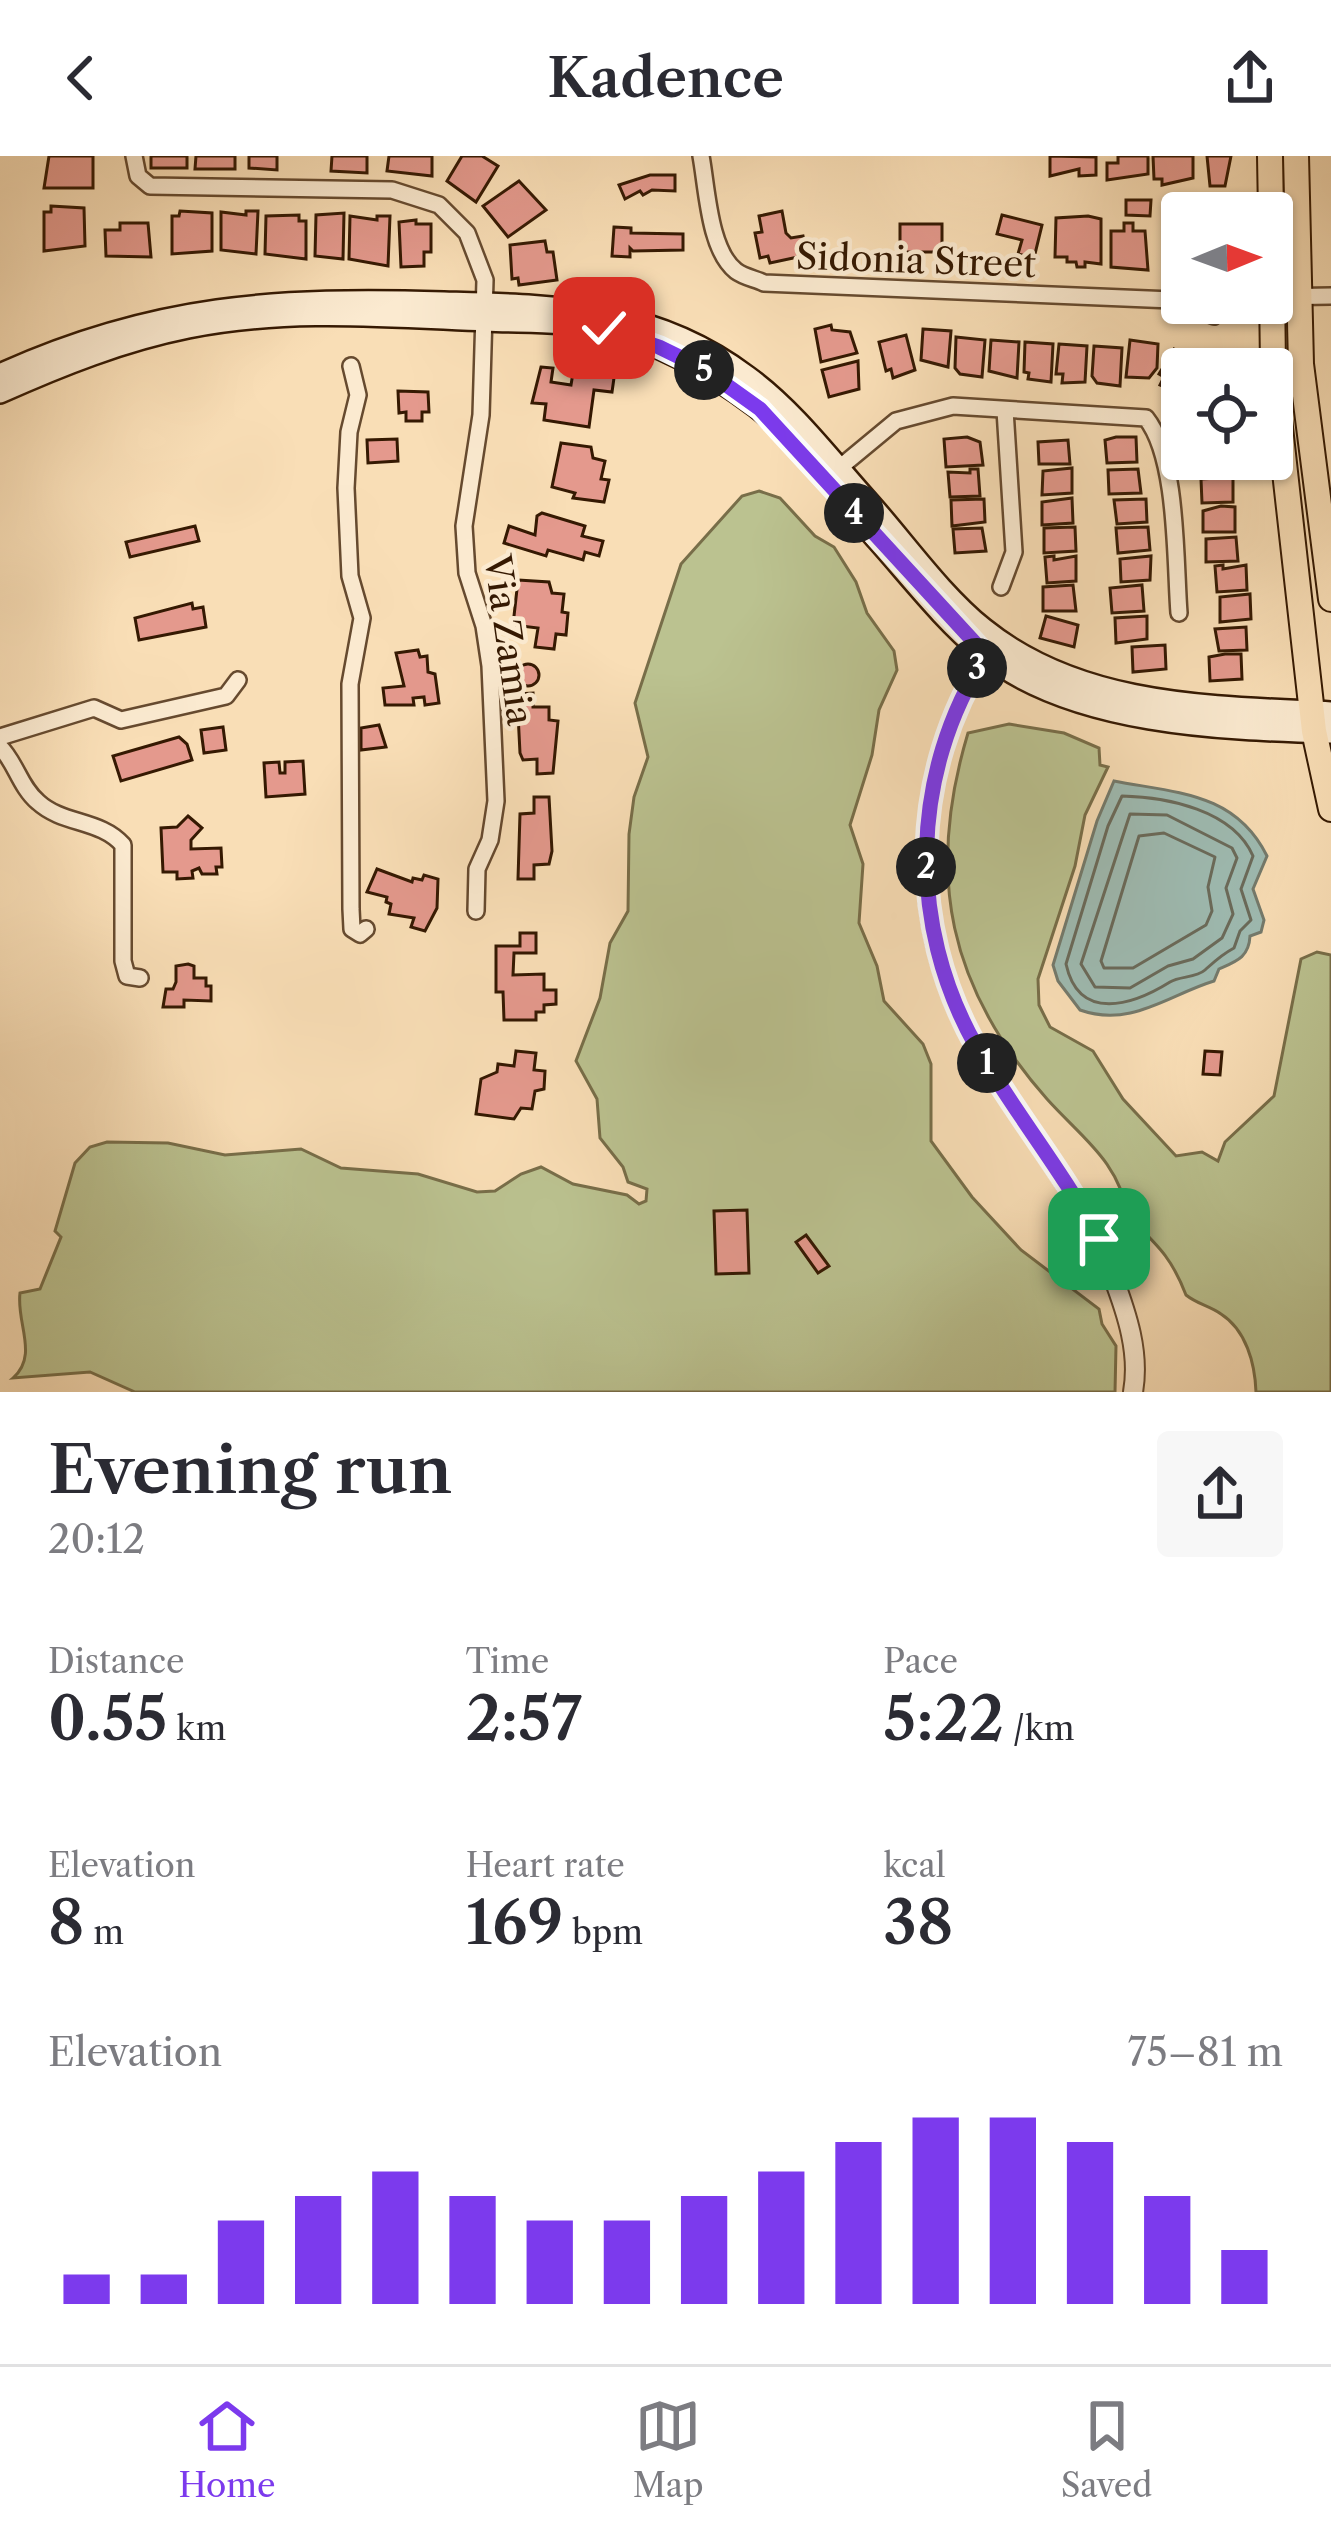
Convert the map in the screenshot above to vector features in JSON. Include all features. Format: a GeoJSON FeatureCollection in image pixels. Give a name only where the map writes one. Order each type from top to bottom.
{"type":"FeatureCollection","features":[{"type":"Feature","properties":{"kind":"main road"},"geometry":{"type":"LineString","coordinates":[[1270,156],[1271,192]]}},
{"type":"Feature","properties":{"kind":"main road"},"geometry":{"type":"LineString","coordinates":[[1296,156],[1301,364],[1331,599]]}},
{"type":"Feature","properties":{"kind":"main road"},"geometry":{"type":"LineString","coordinates":[[0,375],[93,338],[221,308],[330,299],[484,312]]}},
{"type":"Feature","properties":{"kind":"main road"},"geometry":{"type":"LineString","coordinates":[[0,392],[58,366],[188,327],[323,314],[582,308],[661,329],[748,377],[779,405],[832,475],[979,626],[991,647],[1086,704],[1149,718],[1322,722]]}},
{"type":"Feature","properties":{"kind":"main road"},"geometry":{"type":"LineString","coordinates":[[1272,324],[1273,365],[1331,809]]}},
{"type":"Feature","properties":{"kind":"street","name":"Via Zamia"},"geometry":{"type":"LineString","coordinates":[[134,156],[137,176],[149,186],[392,190],[439,205],[467,233],[485,280],[481,416],[464,526],[467,573],[484,626],[490,666],[496,802],[490,840],[477,868],[476,910]]}},
{"type":"Feature","properties":{"kind":"street","name":"Sidonia Street"},"geometry":{"type":"LineString","coordinates":[[701,156],[727,261],[738,273],[764,283],[1161,300]]}},
{"type":"Feature","properties":{"kind":"street"},"geometry":{"type":"LineString","coordinates":[[1293,296],[1331,296]]}},
{"type":"Feature","properties":{"kind":"street"},"geometry":{"type":"LineString","coordinates":[[350,366],[358,395],[349,432],[346,488],[350,576],[362,618],[350,684],[350,892],[352,929],[360,934],[366,929]]}},
{"type":"Feature","properties":{"kind":"street"},"geometry":{"type":"LineString","coordinates":[[832,475],[896,421],[953,406],[1146,418],[1157,432],[1172,511],[1179,613]]}},
{"type":"Feature","properties":{"kind":"street"},"geometry":{"type":"LineString","coordinates":[[1001,586],[1014,552],[1005,410]]}},
{"type":"Feature","properties":{"kind":"street"},"geometry":{"type":"LineString","coordinates":[[991,647],[954,712],[933,779],[925,849],[933,929],[955,1005],[974,1042],[1099,1239],[1127,1314],[1136,1370],[1133,1392]]}},
{"type":"Feature","properties":{"kind":"street"},"geometry":{"type":"LineString","coordinates":[[0,737],[94,708],[121,720],[226,696],[238,680]]}},
{"type":"Feature","properties":{"kind":"street"},"geometry":{"type":"LineString","coordinates":[[0,747],[36,801],[56,816],[112,832],[123,845],[123,961],[127,976],[140,978]]}},
{"type":"Feature","properties":{"kind":"green space"},"geometry":{"type":"Polygon","coordinates":[[[759,491],[780,498],[815,536],[834,547],[856,582],[867,613],[894,651],[897,670],[879,710],[872,755],[850,825],[863,864],[859,923],[877,966],[884,1001],[923,1044],[931,1064],[931,1141],[972,1197],[1021,1250],[1099,1309],[1116,1346],[1115,1392],[135,1392],[90,1372],[13,1378],[21,1369],[26,1349],[20,1293],[40,1289],[61,1237],[55,1231],[75,1163],[90,1147],[107,1142],[168,1143],[225,1155],[301,1149],[341,1168],[418,1174],[477,1192],[495,1191],[541,1167],[573,1184],[627,1195],[639,1204],[646,1201],[647,1189],[628,1182],[623,1167],[600,1138],[597,1099],[576,1061],[600,998],[610,943],[628,911],[629,834],[634,797],[648,757],[635,703],[681,564],[742,496],[759,491]]]}},
{"type":"Feature","properties":{"kind":"green space"},"geometry":{"type":"Polygon","coordinates":[[[1009,724],[1064,733],[1099,748],[1100,765],[1108,767],[1085,815],[1075,866],[1038,979],[1039,1005],[1050,1027],[1093,1051],[1123,1099],[1176,1156],[1202,1152],[1218,1161],[1225,1142],[1274,1096],[1301,959],[1317,952],[1331,955],[1331,1392],[1256,1392],[1251,1359],[1237,1329],[1221,1314],[1186,1295],[1169,1261],[1128,1216],[1108,1165],[1047,1099],[987,1015],[955,928],[948,835],[968,733],[1009,724]]]}},
{"type":"Feature","properties":{"kind":"water"},"geometry":{"type":"Polygon","coordinates":[[[1114,781],[1181,793],[1221,807],[1254,835],[1267,856],[1253,889],[1264,920],[1261,932],[1250,936],[1244,954],[1219,969],[1214,981],[1149,1008],[1116,1015],[1080,1010],[1058,981],[1053,965],[1114,781]]]}},
{"type":"Feature","properties":{"kind":"building"},"geometry":{"type":"Polygon","coordinates":[[[49,156],[93,156],[93,188],[44,188],[49,156]]]}},
{"type":"Feature","properties":{"kind":"building"},"geometry":{"type":"Polygon","coordinates":[[[151,156],[187,156],[187,168],[151,168],[151,156]]]}},
{"type":"Feature","properties":{"kind":"building"},"geometry":{"type":"Polygon","coordinates":[[[196,156],[235,156],[235,169],[195,169],[196,156]]]}},
{"type":"Feature","properties":{"kind":"building"},"geometry":{"type":"Polygon","coordinates":[[[249,156],[277,156],[277,170],[249,168],[249,156]]]}},
{"type":"Feature","properties":{"kind":"building"},"geometry":{"type":"Polygon","coordinates":[[[332,156],[367,156],[367,173],[331,171],[332,156]]]}},
{"type":"Feature","properties":{"kind":"building"},"geometry":{"type":"Polygon","coordinates":[[[389,156],[432,156],[432,176],[387,171],[389,156]]]}},
{"type":"Feature","properties":{"kind":"building"},"geometry":{"type":"Polygon","coordinates":[[[462,156],[482,156],[498,166],[476,202],[447,181],[462,156]]]}},
{"type":"Feature","properties":{"kind":"building"},"geometry":{"type":"Polygon","coordinates":[[[1050,156],[1096,157],[1096,175],[1079,176],[1079,169],[1050,176],[1050,156]]]}},
{"type":"Feature","properties":{"kind":"building"},"geometry":{"type":"Polygon","coordinates":[[[1118,156],[1148,156],[1148,174],[1107,180],[1107,163],[1118,163],[1118,156]]]}},
{"type":"Feature","properties":{"kind":"building"},"geometry":{"type":"Polygon","coordinates":[[[1153,156],[1193,156],[1193,178],[1162,185],[1162,179],[1154,179],[1153,156]]]}},
{"type":"Feature","properties":{"kind":"building"},"geometry":{"type":"Polygon","coordinates":[[[1207,156],[1231,156],[1225,186],[1210,186],[1207,156]]]}},
{"type":"Feature","properties":{"kind":"building"},"geometry":{"type":"Polygon","coordinates":[[[650,175],[675,175],[675,191],[652,190],[643,195],[640,191],[625,199],[619,185],[650,175]]]}},
{"type":"Feature","properties":{"kind":"building"},"geometry":{"type":"Polygon","coordinates":[[[519,181],[546,210],[508,237],[483,206],[519,181]]]}},
{"type":"Feature","properties":{"kind":"building"},"geometry":{"type":"Polygon","coordinates":[[[1126,200],[1151,200],[1150,216],[1126,215],[1126,200]]]}},
{"type":"Feature","properties":{"kind":"building"},"geometry":{"type":"Polygon","coordinates":[[[51,206],[84,208],[85,246],[44,251],[44,212],[51,212],[51,206]]]}},
{"type":"Feature","properties":{"kind":"building"},"geometry":{"type":"Polygon","coordinates":[[[180,211],[212,213],[212,251],[172,254],[172,216],[179,216],[180,211]]]}},
{"type":"Feature","properties":{"kind":"building"},"geometry":{"type":"Polygon","coordinates":[[[246,211],[258,211],[256,254],[221,250],[221,212],[246,215],[246,211]]]}},
{"type":"Feature","properties":{"kind":"building"},"geometry":{"type":"Polygon","coordinates":[[[782,211],[786,233],[791,238],[803,236],[807,255],[770,263],[768,256],[760,258],[755,233],[762,232],[759,216],[782,211]]]}},
{"type":"Feature","properties":{"kind":"building"},"geometry":{"type":"Polygon","coordinates":[[[344,213],[343,259],[315,256],[316,215],[344,213]]]}},
{"type":"Feature","properties":{"kind":"building"},"geometry":{"type":"Polygon","coordinates":[[[299,215],[299,221],[306,221],[306,259],[265,254],[266,216],[299,215]]]}},
{"type":"Feature","properties":{"kind":"building"},"geometry":{"type":"Polygon","coordinates":[[[1002,215],[1042,225],[1034,258],[1018,254],[1022,240],[997,234],[1002,215]]]}},
{"type":"Feature","properties":{"kind":"building"},"geometry":{"type":"Polygon","coordinates":[[[350,216],[377,220],[377,216],[390,216],[388,266],[349,259],[350,216]]]}},
{"type":"Feature","properties":{"kind":"building"},"geometry":{"type":"Polygon","coordinates":[[[1056,218],[1101,219],[1101,264],[1085,262],[1085,267],[1077,267],[1067,257],[1055,257],[1056,218]]]}},
{"type":"Feature","properties":{"kind":"building"},"geometry":{"type":"Polygon","coordinates":[[[416,220],[416,224],[431,224],[431,252],[424,252],[424,266],[401,267],[399,222],[416,220]]]}},
{"type":"Feature","properties":{"kind":"building"},"geometry":{"type":"Polygon","coordinates":[[[120,223],[148,223],[151,257],[106,256],[105,230],[120,230],[120,223]]]}},
{"type":"Feature","properties":{"kind":"building"},"geometry":{"type":"Polygon","coordinates":[[[1124,223],[1133,223],[1133,231],[1145,231],[1148,270],[1111,267],[1111,231],[1124,231],[1124,223]]]}},
{"type":"Feature","properties":{"kind":"building"},"geometry":{"type":"Polygon","coordinates":[[[900,224],[942,224],[942,252],[900,252],[900,224]]]}},
{"type":"Feature","properties":{"kind":"building"},"geometry":{"type":"Polygon","coordinates":[[[614,227],[631,228],[631,233],[683,234],[683,250],[630,248],[630,257],[612,256],[614,227]]]}},
{"type":"Feature","properties":{"kind":"building"},"geometry":{"type":"Polygon","coordinates":[[[545,241],[547,252],[553,252],[557,280],[519,285],[518,278],[512,279],[510,245],[545,241]]]}},
{"type":"Feature","properties":{"kind":"building"},"geometry":{"type":"Polygon","coordinates":[[[831,325],[832,330],[850,332],[857,353],[821,362],[815,329],[831,325]]]}},
{"type":"Feature","properties":{"kind":"building"},"geometry":{"type":"Polygon","coordinates":[[[923,329],[951,331],[948,367],[921,360],[923,329]]]}},
{"type":"Feature","properties":{"kind":"building"},"geometry":{"type":"Polygon","coordinates":[[[906,335],[915,370],[893,378],[891,369],[886,371],[879,342],[906,335]]]}},
{"type":"Feature","properties":{"kind":"building"},"geometry":{"type":"Polygon","coordinates":[[[956,337],[985,340],[982,377],[960,374],[955,368],[956,337]]]}},
{"type":"Feature","properties":{"kind":"building"},"geometry":{"type":"Polygon","coordinates":[[[991,340],[1019,342],[1017,378],[989,371],[991,340]]]}},
{"type":"Feature","properties":{"kind":"building"},"geometry":{"type":"Polygon","coordinates":[[[1130,340],[1158,344],[1157,368],[1149,378],[1126,377],[1130,340]]]}},
{"type":"Feature","properties":{"kind":"building"},"geometry":{"type":"Polygon","coordinates":[[[1025,342],[1053,344],[1051,382],[1028,379],[1025,342]]]}},
{"type":"Feature","properties":{"kind":"building"},"geometry":{"type":"Polygon","coordinates":[[[1059,344],[1087,346],[1085,382],[1062,383],[1063,374],[1056,374],[1059,344]]]}},
{"type":"Feature","properties":{"kind":"building"},"geometry":{"type":"Polygon","coordinates":[[[1094,346],[1122,348],[1120,386],[1097,383],[1092,376],[1094,346]]]}},
{"type":"Feature","properties":{"kind":"building"},"geometry":{"type":"Polygon","coordinates":[[[858,361],[859,389],[829,397],[822,370],[858,361]]]}},
{"type":"Feature","properties":{"kind":"building"},"geometry":{"type":"Polygon","coordinates":[[[541,367],[553,368],[551,382],[571,385],[573,373],[582,370],[614,378],[612,392],[594,390],[589,427],[544,420],[546,404],[532,403],[541,367]]]}},
{"type":"Feature","properties":{"kind":"building"},"geometry":{"type":"Polygon","coordinates":[[[398,391],[428,392],[429,412],[422,412],[422,421],[406,421],[406,412],[399,413],[398,391]]]}},
{"type":"Feature","properties":{"kind":"building"},"geometry":{"type":"Polygon","coordinates":[[[967,437],[980,442],[983,465],[946,467],[944,439],[967,437]]]}},
{"type":"Feature","properties":{"kind":"building"},"geometry":{"type":"Polygon","coordinates":[[[1136,437],[1137,462],[1107,463],[1105,440],[1136,437]]]}},
{"type":"Feature","properties":{"kind":"building"},"geometry":{"type":"Polygon","coordinates":[[[397,439],[398,461],[368,463],[367,440],[397,439]]]}},
{"type":"Feature","properties":{"kind":"building"},"geometry":{"type":"Polygon","coordinates":[[[1068,440],[1070,464],[1039,464],[1038,442],[1068,440]]]}},
{"type":"Feature","properties":{"kind":"building"},"geometry":{"type":"Polygon","coordinates":[[[561,443],[591,447],[593,458],[605,461],[601,479],[609,480],[604,502],[573,498],[575,493],[552,487],[561,443]]]}},
{"type":"Feature","properties":{"kind":"building"},"geometry":{"type":"Polygon","coordinates":[[[1072,468],[1072,493],[1042,495],[1043,471],[1072,468]]]}},
{"type":"Feature","properties":{"kind":"building"},"geometry":{"type":"Polygon","coordinates":[[[978,469],[980,496],[950,497],[948,472],[970,473],[978,469]]]}},
{"type":"Feature","properties":{"kind":"building"},"geometry":{"type":"Polygon","coordinates":[[[1138,469],[1141,493],[1109,494],[1108,470],[1138,469]]]}},
{"type":"Feature","properties":{"kind":"building"},"geometry":{"type":"Polygon","coordinates":[[[1201,480],[1233,480],[1233,502],[1202,503],[1201,480]]]}},
{"type":"Feature","properties":{"kind":"building"},"geometry":{"type":"Polygon","coordinates":[[[1072,498],[1073,523],[1042,525],[1042,502],[1072,498]]]}},
{"type":"Feature","properties":{"kind":"building"},"geometry":{"type":"Polygon","coordinates":[[[984,499],[985,522],[952,526],[951,500],[984,499]]]}},
{"type":"Feature","properties":{"kind":"building"},"geometry":{"type":"Polygon","coordinates":[[[1146,499],[1147,522],[1117,524],[1114,500],[1146,499]]]}},
{"type":"Feature","properties":{"kind":"building"},"geometry":{"type":"Polygon","coordinates":[[[1235,507],[1235,532],[1203,532],[1203,511],[1235,507]]]}},
{"type":"Feature","properties":{"kind":"building"},"geometry":{"type":"Polygon","coordinates":[[[542,513],[585,526],[582,536],[603,541],[599,556],[585,552],[583,560],[548,550],[546,556],[504,543],[509,526],[535,535],[537,516],[542,513]]]}},
{"type":"Feature","properties":{"kind":"building"},"geometry":{"type":"Polygon","coordinates":[[[195,526],[199,541],[130,557],[126,542],[195,526]]]}},
{"type":"Feature","properties":{"kind":"building"},"geometry":{"type":"Polygon","coordinates":[[[1075,527],[1076,551],[1044,553],[1044,528],[1075,527]]]}},
{"type":"Feature","properties":{"kind":"building"},"geometry":{"type":"Polygon","coordinates":[[[1148,527],[1150,550],[1118,553],[1116,528],[1148,527]]]}},
{"type":"Feature","properties":{"kind":"building"},"geometry":{"type":"Polygon","coordinates":[[[982,528],[986,551],[955,553],[953,529],[982,528]]]}},
{"type":"Feature","properties":{"kind":"building"},"geometry":{"type":"Polygon","coordinates":[[[1236,537],[1238,561],[1206,562],[1206,539],[1236,537]]]}},
{"type":"Feature","properties":{"kind":"building"},"geometry":{"type":"Polygon","coordinates":[[[1054,556],[1054,560],[1076,556],[1076,581],[1047,583],[1045,557],[1054,556]]]}},
{"type":"Feature","properties":{"kind":"building"},"geometry":{"type":"Polygon","coordinates":[[[1151,556],[1150,580],[1121,582],[1120,559],[1151,556]]]}},
{"type":"Feature","properties":{"kind":"building"},"geometry":{"type":"Polygon","coordinates":[[[1223,565],[1223,569],[1246,565],[1247,590],[1217,592],[1215,566],[1223,565]]]}},
{"type":"Feature","properties":{"kind":"building"},"geometry":{"type":"Polygon","coordinates":[[[518,580],[549,582],[552,593],[564,594],[566,635],[556,634],[554,649],[535,647],[538,628],[513,625],[518,580]]]}},
{"type":"Feature","properties":{"kind":"building"},"geometry":{"type":"Polygon","coordinates":[[[1073,585],[1076,611],[1043,611],[1043,587],[1073,585]]]}},
{"type":"Feature","properties":{"kind":"building"},"geometry":{"type":"Polygon","coordinates":[[[1142,585],[1144,611],[1112,613],[1110,588],[1142,585]]]}},
{"type":"Feature","properties":{"kind":"building"},"geometry":{"type":"Polygon","coordinates":[[[1250,594],[1251,619],[1220,622],[1220,597],[1250,594]]]}},
{"type":"Feature","properties":{"kind":"building"},"geometry":{"type":"Polygon","coordinates":[[[192,603],[193,609],[203,607],[206,627],[139,640],[135,618],[192,603]]]}},
{"type":"Feature","properties":{"kind":"building"},"geometry":{"type":"Polygon","coordinates":[[[1046,616],[1078,625],[1074,647],[1040,638],[1046,616]]]}},
{"type":"Feature","properties":{"kind":"building"},"geometry":{"type":"Polygon","coordinates":[[[1147,616],[1147,639],[1116,643],[1115,618],[1147,616]]]}},
{"type":"Feature","properties":{"kind":"building"},"geometry":{"type":"Polygon","coordinates":[[[1246,627],[1247,650],[1219,651],[1215,629],[1246,627]]]}},
{"type":"Feature","properties":{"kind":"building"},"geometry":{"type":"Polygon","coordinates":[[[1165,645],[1166,669],[1133,672],[1132,647],[1165,645]]]}},
{"type":"Feature","properties":{"kind":"building"},"geometry":{"type":"Polygon","coordinates":[[[418,650],[420,657],[427,656],[428,672],[435,674],[439,703],[425,705],[424,697],[413,698],[414,705],[385,705],[383,688],[404,686],[396,653],[418,650]]]}},
{"type":"Feature","properties":{"kind":"building"},"geometry":{"type":"Polygon","coordinates":[[[1241,654],[1242,679],[1210,681],[1209,657],[1241,654]]]}},
{"type":"Feature","properties":{"kind":"building"},"geometry":{"type":"Polygon","coordinates":[[[528,664],[539,675],[528,686],[517,675],[528,664]]]}},
{"type":"Feature","properties":{"kind":"building"},"geometry":{"type":"Polygon","coordinates":[[[533,693],[533,707],[549,707],[549,720],[558,721],[553,773],[537,774],[537,759],[523,760],[520,753],[517,694],[533,693]]]}},
{"type":"Feature","properties":{"kind":"building"},"geometry":{"type":"Polygon","coordinates":[[[379,725],[386,747],[361,750],[361,728],[379,725]]]}},
{"type":"Feature","properties":{"kind":"building"},"geometry":{"type":"Polygon","coordinates":[[[223,727],[226,750],[204,753],[201,730],[223,727]]]}},
{"type":"Feature","properties":{"kind":"building"},"geometry":{"type":"Polygon","coordinates":[[[179,737],[192,760],[121,781],[113,756],[179,737]]]}},
{"type":"Feature","properties":{"kind":"building"},"geometry":{"type":"Polygon","coordinates":[[[303,761],[305,794],[266,797],[264,763],[279,762],[280,773],[285,773],[285,762],[303,761]]]}},
{"type":"Feature","properties":{"kind":"building"},"geometry":{"type":"Polygon","coordinates":[[[534,797],[549,797],[552,851],[549,864],[534,865],[534,879],[518,879],[520,814],[534,813],[534,797]]]}},
{"type":"Feature","properties":{"kind":"building"},"geometry":{"type":"Polygon","coordinates":[[[188,816],[202,828],[191,840],[191,849],[221,848],[222,867],[216,867],[217,874],[202,874],[199,868],[192,871],[193,878],[177,879],[177,872],[163,872],[161,828],[177,827],[188,816]]]}},
{"type":"Feature","properties":{"kind":"building"},"geometry":{"type":"Polygon","coordinates":[[[377,869],[412,882],[424,875],[438,879],[437,908],[425,931],[411,927],[414,918],[389,914],[387,897],[367,892],[377,869]]]}},
{"type":"Feature","properties":{"kind":"building"},"geometry":{"type":"Polygon","coordinates":[[[520,933],[536,933],[536,953],[514,953],[513,975],[544,974],[544,990],[556,990],[556,1004],[544,1005],[544,1012],[536,1012],[536,1020],[504,1020],[503,992],[496,992],[496,946],[520,946],[520,933]]]}},
{"type":"Feature","properties":{"kind":"building"},"geometry":{"type":"Polygon","coordinates":[[[176,966],[194,966],[194,978],[206,978],[206,986],[211,986],[211,1001],[184,1000],[184,1007],[163,1007],[166,989],[173,989],[176,982],[176,966]]]}},
{"type":"Feature","properties":{"kind":"building"},"geometry":{"type":"Polygon","coordinates":[[[516,1051],[536,1053],[534,1070],[545,1071],[544,1089],[535,1091],[532,1109],[521,1108],[514,1119],[476,1114],[481,1079],[497,1072],[498,1064],[514,1066],[516,1051]]]}},
{"type":"Feature","properties":{"kind":"building"},"geometry":{"type":"Polygon","coordinates":[[[1205,1051],[1222,1052],[1220,1075],[1203,1074],[1205,1051]]]}},
{"type":"Feature","properties":{"kind":"building"},"geometry":{"type":"Polygon","coordinates":[[[747,1210],[749,1273],[716,1274],[714,1211],[747,1210]]]}},
{"type":"Feature","properties":{"kind":"building"},"geometry":{"type":"Polygon","coordinates":[[[806,1235],[829,1266],[818,1273],[796,1242],[806,1235]]]}},
{"type":"Feature","properties":{"kind":"route"},"geometry":{"type":"LineString","coordinates":[[604,328],[704,369],[760,409],[986,655],[965,686],[933,779],[925,849],[933,929],[955,1005],[974,1042],[1069,1184],[1099,1239]]}}]}
